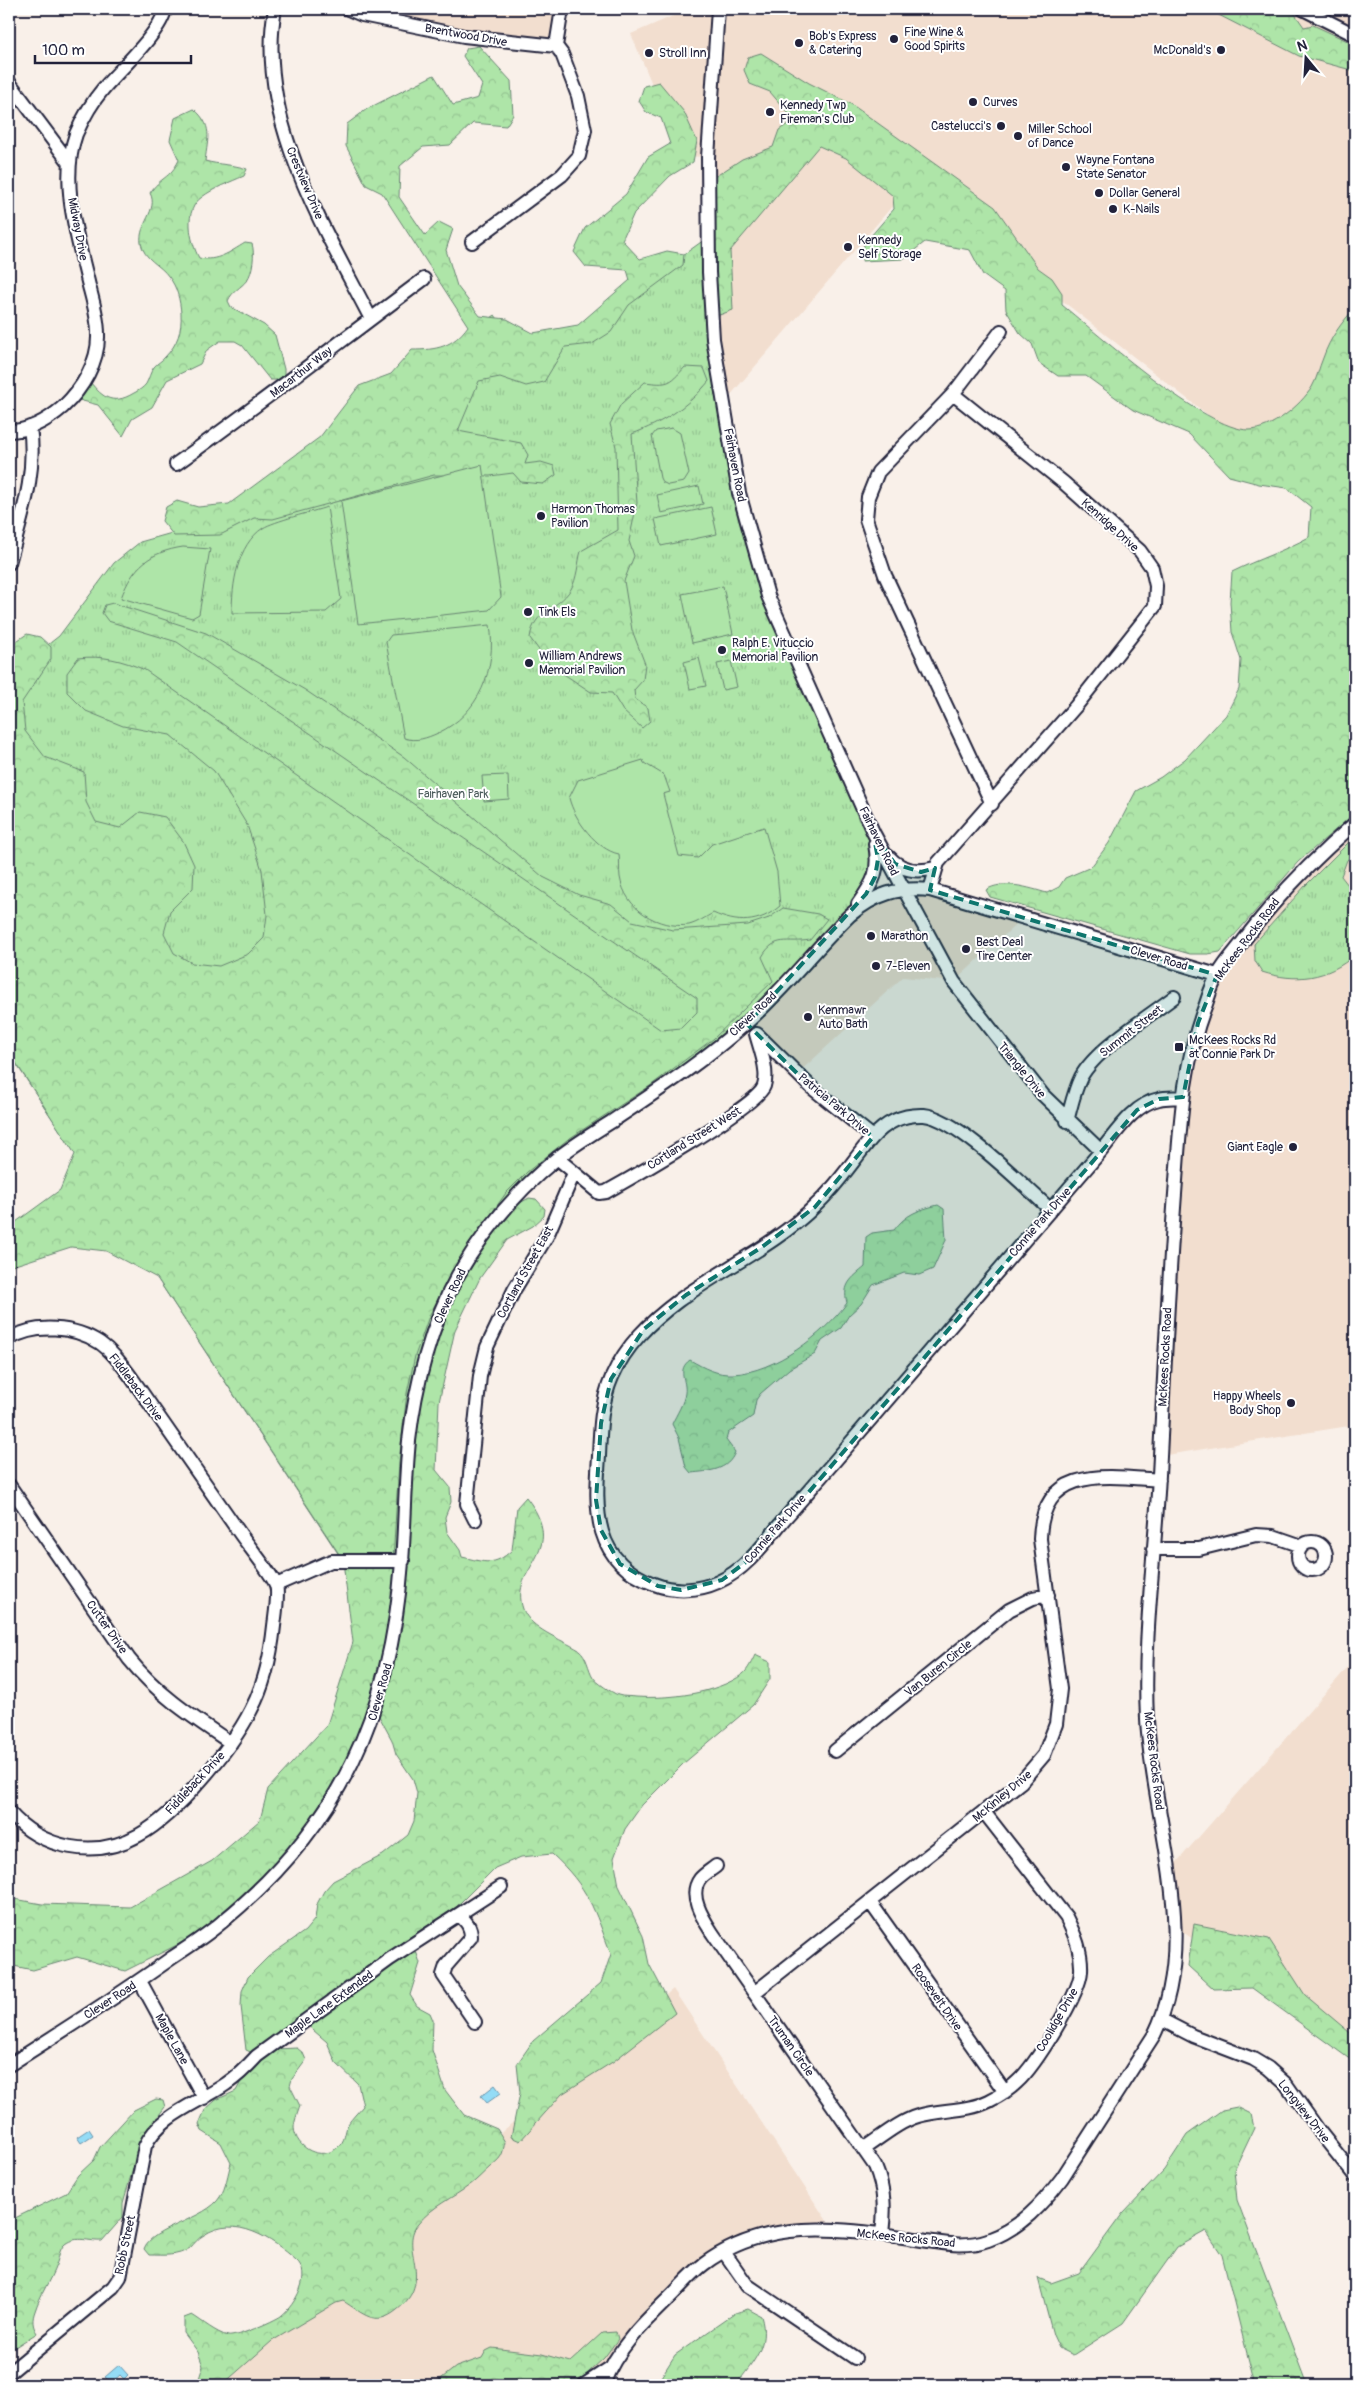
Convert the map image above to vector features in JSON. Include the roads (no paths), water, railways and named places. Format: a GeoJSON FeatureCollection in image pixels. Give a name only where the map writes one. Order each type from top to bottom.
{"type":"FeatureCollection","features":[{"type":"Feature","properties":{"kind":"street","name":"Midway Drive"},"geometry":{"type":"LineString","coordinates":[[9,431],[30,427],[44,421],[75,396],[94,360],[98,335],[94,307],[77,231],[71,194],[69,162],[76,134],[87,112],[102,90],[157,28],[165,9]]}},
{"type":"Feature","properties":{"kind":"street","name":"Crestview Drive"},"geometry":{"type":"LineString","coordinates":[[275,9],[270,52],[286,137],[294,160],[328,235],[370,317]]}},
{"type":"Feature","properties":{"kind":"street","name":"Brentwood Drive"},"geometry":{"type":"LineString","coordinates":[[348,9],[362,15],[464,36],[556,46]]}},
{"type":"Feature","properties":{"kind":"street"},"geometry":{"type":"LineString","coordinates":[[472,242],[562,175],[579,156],[585,130],[578,96],[562,54],[556,46],[562,9]]}},
{"type":"Feature","properties":{"kind":"street","name":"Fairhaven Road"},"geometry":{"type":"LineString","coordinates":[[718,9],[708,157],[709,272],[713,339],[739,493],[768,596],[873,832],[903,889]]}},
{"type":"Feature","properties":{"kind":"street"},"geometry":{"type":"LineString","coordinates":[[1303,9],[1355,35]]}},
{"type":"Feature","properties":{"kind":"street"},"geometry":{"type":"LineString","coordinates":[[9,82],[69,162]]}},
{"type":"Feature","properties":{"kind":"street","name":"Macarthur Way"},"geometry":{"type":"LineString","coordinates":[[176,464],[270,396],[370,317],[424,279]]}},
{"type":"Feature","properties":{"kind":"street"},"geometry":{"type":"LineString","coordinates":[[992,804],[884,575],[866,519],[868,497],[878,472],[953,394],[1001,331]]}},
{"type":"Feature","properties":{"kind":"street","name":"Kenridge Drive"},"geometry":{"type":"LineString","coordinates":[[930,890],[936,868],[1076,706],[1154,606],[1156,586],[1152,568],[1140,551],[1064,483],[953,394]]}},
{"type":"Feature","properties":{"kind":"street"},"geometry":{"type":"LineString","coordinates":[[9,563],[32,474],[33,452],[30,427]]}},
{"type":"Feature","properties":{"kind":"street","name":"McKees Rocks Road"},"geometry":{"type":"LineString","coordinates":[[603,2385],[610,2368],[624,2346],[658,2308],[704,2265],[724,2252],[766,2235],[799,2229],[833,2230],[882,2234],[948,2244],[965,2244],[986,2241],[1003,2234],[1020,2223],[1046,2199],[1062,2178],[1162,2020],[1170,1991],[1174,1925],[1172,1890],[1147,1721],[1147,1654],[1159,1480],[1168,1293],[1182,1097],[1198,1023],[1217,975],[1284,891],[1322,852],[1355,823]]}},
{"type":"Feature","properties":{"kind":"street"},"geometry":{"type":"LineString","coordinates":[[850,915],[876,877],[878,859],[873,832]]}},
{"type":"Feature","properties":{"kind":"street"},"geometry":{"type":"LineString","coordinates":[[881,848],[895,864],[906,869],[921,872],[936,868]]}},
{"type":"Feature","properties":{"kind":"street","name":"Clever Road"},"geometry":{"type":"LineString","coordinates":[[9,2065],[140,1981],[220,1925],[275,1874],[309,1832],[340,1788],[370,1726],[384,1685],[392,1645],[403,1561],[410,1439],[429,1344],[456,1280],[478,1242],[505,1208],[558,1158],[685,1072],[747,1024],[850,915],[876,896],[903,889],[930,890],[1217,975]]}},
{"type":"Feature","properties":{"kind":"street","name":"Triangle Drive"},"geometry":{"type":"LineString","coordinates":[[903,889],[954,982],[1037,1088],[1067,1121],[1100,1151]]}},
{"type":"Feature","properties":{"kind":"street","name":"Summit Street"},"geometry":{"type":"LineString","coordinates":[[1067,1121],[1076,1090],[1090,1065],[1105,1050],[1174,997]]}},
{"type":"Feature","properties":{"kind":"street","name":"Patricia Park Drive"},"geometry":{"type":"LineString","coordinates":[[747,1024],[811,1087],[872,1137],[897,1119],[918,1115],[940,1118],[968,1137],[1051,1210]]}},
{"type":"Feature","properties":{"kind":"street","name":"Cortland Street West"},"geometry":{"type":"LineString","coordinates":[[558,1158],[593,1190],[599,1193],[606,1192],[684,1147],[751,1102],[764,1088],[765,1080],[756,1034]]}},
{"type":"Feature","properties":{"kind":"street"},"geometry":{"type":"LineString","coordinates":[[1100,1151],[1137,1110],[1148,1102],[1182,1097]]}},
{"type":"Feature","properties":{"kind":"street","name":"Connie Park Drive"},"geometry":{"type":"LineString","coordinates":[[872,1137],[844,1175],[815,1207],[762,1247],[686,1295],[644,1329],[625,1353],[611,1379],[603,1404],[601,1423],[596,1500],[597,1515],[608,1548],[620,1564],[637,1577],[658,1586],[681,1590],[705,1587],[722,1580],[754,1556],[1100,1151]]}},
{"type":"Feature","properties":{"kind":"street","name":"Cortland Street East"},"geometry":{"type":"LineString","coordinates":[[475,1520],[467,1504],[479,1385],[487,1347],[514,1290],[547,1236],[574,1173]]}},
{"type":"Feature","properties":{"kind":"street","name":"Fiddleback Drive"},"geometry":{"type":"LineString","coordinates":[[9,1339],[32,1330],[53,1328],[77,1332],[100,1343],[118,1359],[276,1586],[272,1650],[264,1679],[252,1710],[231,1743],[206,1774],[158,1821],[140,1835],[120,1844],[92,1849],[68,1847],[42,1838],[21,1825],[9,1812]]}},
{"type":"Feature","properties":{"kind":"street","name":"McKinley Drive"},"geometry":{"type":"LineString","coordinates":[[754,1993],[1032,1772],[1044,1755],[1056,1724],[1060,1689],[1040,1539],[1040,1526],[1044,1511],[1052,1499],[1075,1481],[1092,1477],[1159,1480]]}},
{"type":"Feature","properties":{"kind":"street","name":"Cutter Drive"},"geometry":{"type":"LineString","coordinates":[[9,1485],[146,1680],[166,1698],[231,1743]]}},
{"type":"Feature","properties":{"kind":"street"},"geometry":{"type":"LineString","coordinates":[[1153,1549],[1199,1549],[1256,1535],[1273,1536],[1302,1546]]}},
{"type":"Feature","properties":{"kind":"street"},"geometry":{"type":"LineString","coordinates":[[276,1586],[331,1561],[403,1561]]}},
{"type":"Feature","properties":{"kind":"street","name":"Van Buren Circle"},"geometry":{"type":"LineString","coordinates":[[835,1751],[1009,1610],[1033,1598],[1048,1595]]}},
{"type":"Feature","properties":{"kind":"street","name":"Coolidge Drive"},"geometry":{"type":"LineString","coordinates":[[863,2149],[916,2117],[970,2108],[987,2102],[1005,2092],[1028,2070],[1075,1994],[1081,1973],[1081,1952],[1076,1935],[1066,1917],[984,1812]]}},
{"type":"Feature","properties":{"kind":"street","name":"Truman Circle"},"geometry":{"type":"LineString","coordinates":[[716,1866],[700,1880],[696,1890],[698,1906],[713,1934],[875,2166],[882,2186],[884,2202],[882,2234]]}},
{"type":"Feature","properties":{"kind":"street","name":"Maple Lane Extended"},"geometry":{"type":"LineString","coordinates":[[204,2098],[242,2072],[256,2056],[390,1959],[460,1916],[501,1886]]}},
{"type":"Feature","properties":{"kind":"street","name":"Roosevelt Drive"},"geometry":{"type":"LineString","coordinates":[[870,1902],[1005,2092]]}},
{"type":"Feature","properties":{"kind":"street"},"geometry":{"type":"LineString","coordinates":[[460,1916],[467,1921],[471,1929],[471,1937],[446,1966],[443,1975],[475,2022]]}},
{"type":"Feature","properties":{"kind":"street","name":"Maple Lane"},"geometry":{"type":"LineString","coordinates":[[140,1981],[204,2098]]}},
{"type":"Feature","properties":{"kind":"street","name":"Longview Drive"},"geometry":{"type":"LineString","coordinates":[[1162,2020],[1193,2036],[1253,2059],[1268,2068],[1286,2084],[1319,2131],[1355,2176]]}},
{"type":"Feature","properties":{"kind":"street","name":"Robb Street"},"geometry":{"type":"LineString","coordinates":[[9,2373],[113,2287],[120,2277],[145,2146],[150,2135],[160,2125],[204,2098]]}},
{"type":"Feature","properties":{"kind":"street"},"geometry":{"type":"LineString","coordinates":[[724,2252],[739,2275],[752,2289],[855,2358]]}},
{"type":"Feature","properties":{"kind":"street"},"geometry":{"type":"LineString","coordinates":[[584,2385],[610,2368]]}},
{"type":"Feature","properties":{"kind":"water"},"geometry":{"type":"Polygon","coordinates":[[[495,2085],[501,2093],[487,2103],[481,2096],[495,2085]]]}},
{"type":"Feature","properties":{"kind":"water"},"geometry":{"type":"Polygon","coordinates":[[[89,2129],[93,2135],[81,2143],[77,2137],[89,2129]]]}},
{"type":"Feature","properties":{"kind":"water"},"geometry":{"type":"Polygon","coordinates":[[[119,2365],[128,2375],[124,2379],[120,2375],[111,2383],[105,2377],[119,2365]]]}},
{"type":"Feature","properties":{"kind":"place","name":"Fine Wine & Good Spirits"},"geometry":{"type":"Point","coordinates":[894,39]}},
{"type":"Feature","properties":{"kind":"place","name":"Bob's Express & Catering"},"geometry":{"type":"Point","coordinates":[799,43]}},
{"type":"Feature","properties":{"kind":"place","name":"McDonald's"},"geometry":{"type":"Point","coordinates":[1221,50]}},
{"type":"Feature","properties":{"kind":"place","name":"Stroll Inn"},"geometry":{"type":"Point","coordinates":[649,53]}},
{"type":"Feature","properties":{"kind":"place","name":"Curves"},"geometry":{"type":"Point","coordinates":[973,102]}},
{"type":"Feature","properties":{"kind":"place","name":"Kennedy Twp Fireman's Club"},"geometry":{"type":"Point","coordinates":[770,112]}},
{"type":"Feature","properties":{"kind":"place","name":"Castelucci's"},"geometry":{"type":"Point","coordinates":[1001,126]}},
{"type":"Feature","properties":{"kind":"place","name":"Miller School of Dance"},"geometry":{"type":"Point","coordinates":[1018,136]}},
{"type":"Feature","properties":{"kind":"place","name":"Wayne Fontana State Senator"},"geometry":{"type":"Point","coordinates":[1066,167]}},
{"type":"Feature","properties":{"kind":"place","name":"Dollar General"},"geometry":{"type":"Point","coordinates":[1099,193]}},
{"type":"Feature","properties":{"kind":"place","name":"K-Nails"},"geometry":{"type":"Point","coordinates":[1113,209]}},
{"type":"Feature","properties":{"kind":"place","name":"Kennedy Self Storage"},"geometry":{"type":"Point","coordinates":[848,247]}},
{"type":"Feature","properties":{"kind":"place","name":"Harmon Thomas Pavilion"},"geometry":{"type":"Point","coordinates":[541,516]}},
{"type":"Feature","properties":{"kind":"place","name":"Tink Els"},"geometry":{"type":"Point","coordinates":[528,612]}},
{"type":"Feature","properties":{"kind":"place","name":"Ralph E. Vituccio Memorial Pavilion"},"geometry":{"type":"Point","coordinates":[722,650]}},
{"type":"Feature","properties":{"kind":"place","name":"William Andrews Memorial Pavilion"},"geometry":{"type":"Point","coordinates":[529,663]}},
{"type":"Feature","properties":{"kind":"place","name":"Marathon"},"geometry":{"type":"Point","coordinates":[871,936]}},
{"type":"Feature","properties":{"kind":"place","name":"Best Deal Tire Center"},"geometry":{"type":"Point","coordinates":[966,949]}},
{"type":"Feature","properties":{"kind":"place","name":"7-Eleven"},"geometry":{"type":"Point","coordinates":[876,966]}},
{"type":"Feature","properties":{"kind":"place","name":"Kenmawr Auto Bath"},"geometry":{"type":"Point","coordinates":[808,1017]}},
{"type":"Feature","properties":{"kind":"place","name":"McKees Rocks Rd at Connie Park Dr"},"geometry":{"type":"Point","coordinates":[1179,1047]}},
{"type":"Feature","properties":{"kind":"place","name":"Giant Eagle"},"geometry":{"type":"Point","coordinates":[1293,1147]}},
{"type":"Feature","properties":{"kind":"place","name":"Happy Wheels Body Shop"},"geometry":{"type":"Point","coordinates":[1291,1403]}},
{"type":"Feature","properties":{"kind":"park label","name":"Fairhaven Park"},"geometry":{"type":"Point","coordinates":[453,794]}}]}
